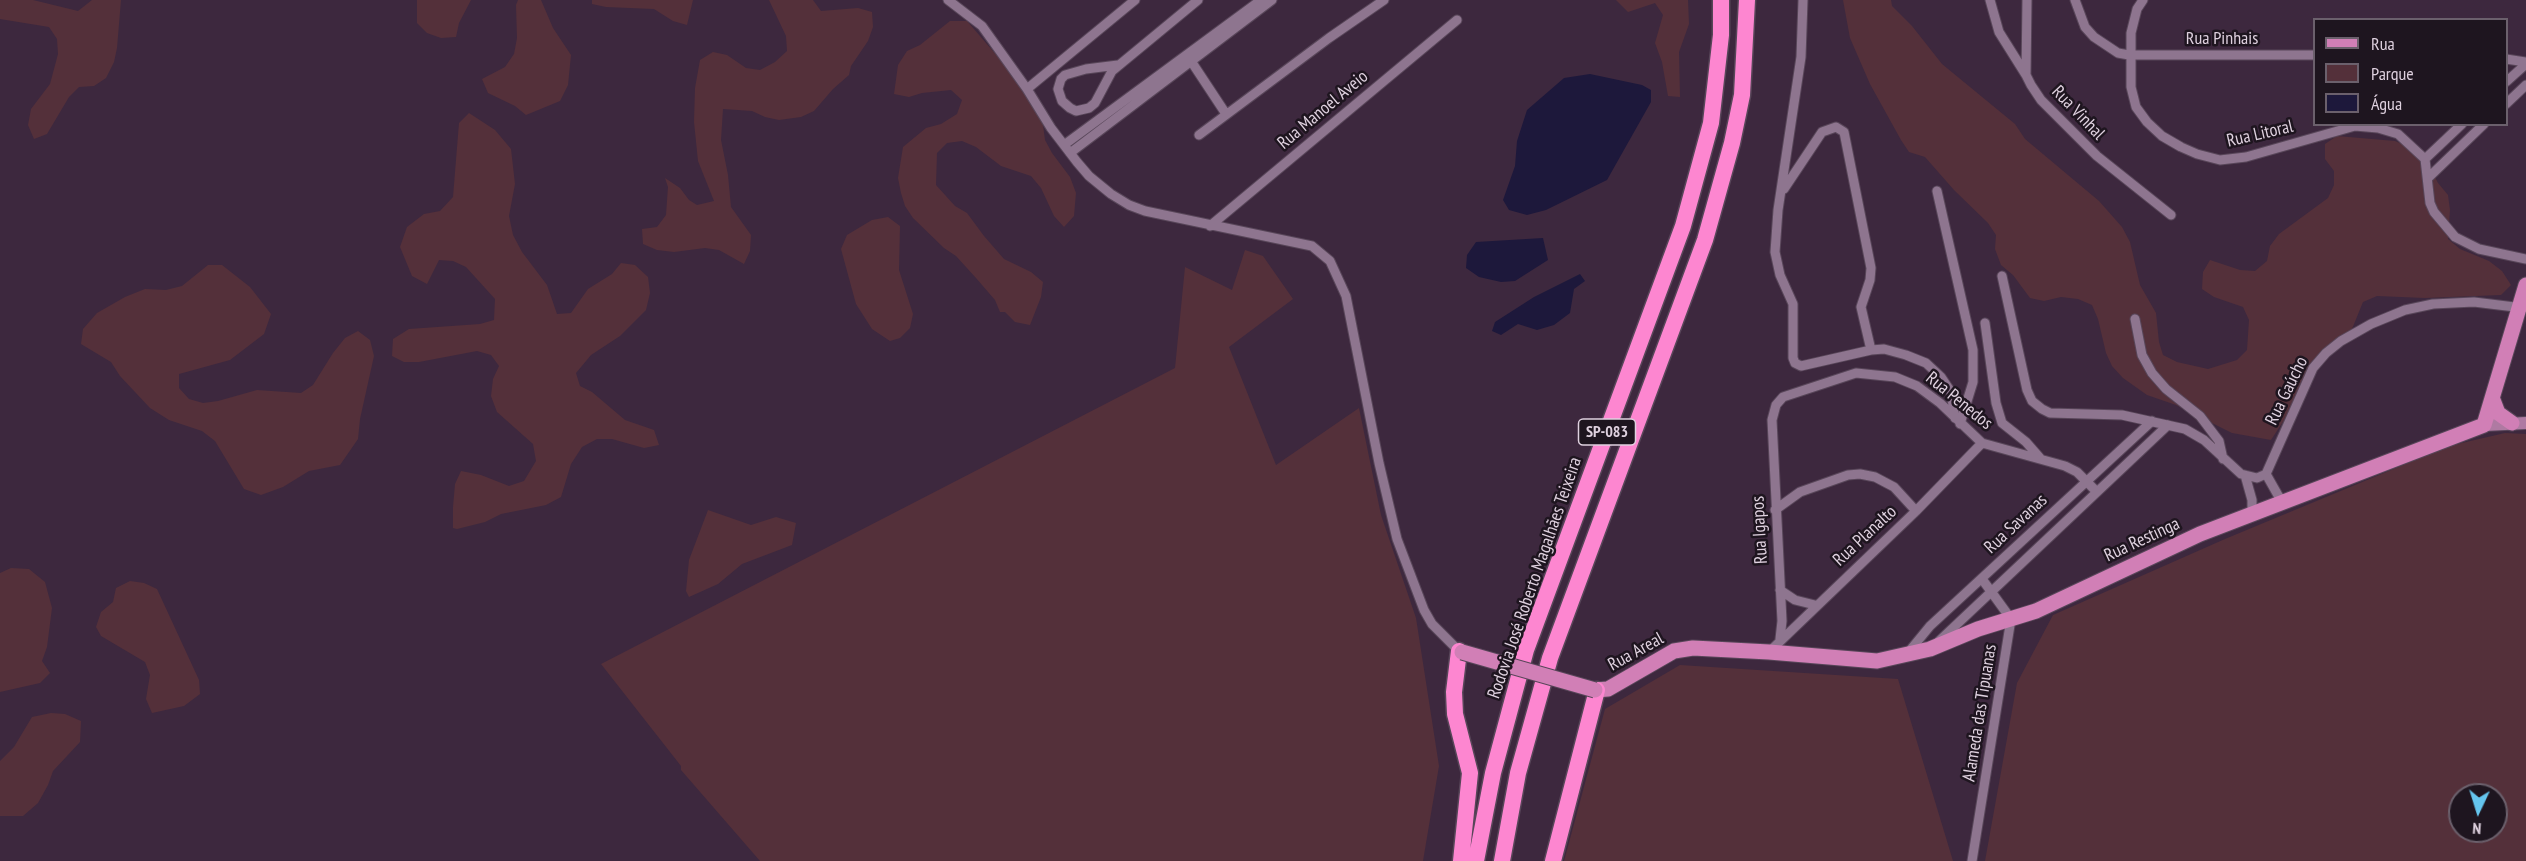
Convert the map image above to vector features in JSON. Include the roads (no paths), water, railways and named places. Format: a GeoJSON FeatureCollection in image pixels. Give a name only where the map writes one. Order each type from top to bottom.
{"type":"FeatureCollection","features":[{"type":"Feature","properties":{"kind":"highway","name":"Rodovia José Roberto Magalhães Teixeira"},"geometry":{"type":"LineString","coordinates":[[1476,861],[1493,773],[1526,650],[1683,226],[1711,123],[1718,81],[1721,0]]}},
{"type":"Feature","properties":{"kind":"highway","name":"SP-083"},"geometry":{"type":"LineString","coordinates":[[1502,861],[1518,773],[1550,658],[1705,240],[1732,143],[1742,95],[1747,0]]}},
{"type":"Feature","properties":{"kind":"highway"},"geometry":{"type":"LineString","coordinates":[[1460,651],[1454,692],[1455,714],[1470,773],[1461,861]]}},
{"type":"Feature","properties":{"kind":"highway"},"geometry":{"type":"LineString","coordinates":[[1553,861],[1596,690]]}},
{"type":"Feature","properties":{"kind":"main road"},"geometry":{"type":"LineString","coordinates":[[2484,425],[2523,308],[2526,285]]}},
{"type":"Feature","properties":{"kind":"main road"},"geometry":{"type":"LineString","coordinates":[[2493,400],[2498,413],[2519,423]]}},
{"type":"Feature","properties":{"kind":"main road","name":"Rua Restinga"},"geometry":{"type":"LineString","coordinates":[[1768,652],[1877,661],[1930,649],[1978,629],[2036,611],[2200,534],[2484,425],[2519,423]]}},
{"type":"Feature","properties":{"kind":"main road","name":"Rua Areal"},"geometry":{"type":"LineString","coordinates":[[1596,690],[1616,685],[1674,651],[1693,648],[1768,652]]}},
{"type":"Feature","properties":{"kind":"main road"},"geometry":{"type":"LineString","coordinates":[[1460,651],[1596,690]]}},
{"type":"Feature","properties":{"kind":"street"},"geometry":{"type":"LineString","coordinates":[[948,0],[982,26],[1027,89],[1051,128],[1089,176],[1129,205],[1210,226],[1312,246],[1330,261],[1346,296],[1379,463],[1397,540],[1424,610],[1432,624],[1460,651]]}},
{"type":"Feature","properties":{"kind":"street"},"geometry":{"type":"LineString","coordinates":[[1027,89],[1135,0]]}},
{"type":"Feature","properties":{"kind":"street"},"geometry":{"type":"LineString","coordinates":[[1118,65],[1086,69],[1065,75],[1058,89],[1065,105],[1076,111],[1089,108],[1095,103],[1106,79],[1118,65],[1198,0]]}},
{"type":"Feature","properties":{"kind":"street"},"geometry":{"type":"LineString","coordinates":[[1067,149],[1261,0]]}},
{"type":"Feature","properties":{"kind":"street"},"geometry":{"type":"LineString","coordinates":[[1067,149],[1272,0]]}},
{"type":"Feature","properties":{"kind":"street"},"geometry":{"type":"LineString","coordinates":[[1198,135],[1384,0]]}},
{"type":"Feature","properties":{"kind":"street"},"geometry":{"type":"LineString","coordinates":[[1803,0],[1801,57],[1778,210],[1775,252],[1780,275],[1793,304],[1793,358],[1795,363],[1801,366],[1884,349],[1926,363],[1941,377],[1951,392],[1957,421]]}},
{"type":"Feature","properties":{"kind":"street","name":"Rua Vinhal"},"geometry":{"type":"LineString","coordinates":[[1990,0],[2000,32],[2041,100],[2097,156],[2171,215]]}},
{"type":"Feature","properties":{"kind":"street"},"geometry":{"type":"LineString","coordinates":[[2026,75],[2027,0]]}},
{"type":"Feature","properties":{"kind":"street"},"geometry":{"type":"LineString","coordinates":[[2075,0],[2085,27],[2094,37],[2107,47],[2129,55]]}},
{"type":"Feature","properties":{"kind":"street","name":"Rua Litoral"},"geometry":{"type":"LineString","coordinates":[[2143,0],[2137,9],[2131,33],[2129,55],[2131,87],[2136,107],[2147,122],[2162,136],[2197,154],[2220,160],[2246,157],[2355,126],[2378,128],[2398,134],[2425,159]]}},
{"type":"Feature","properties":{"kind":"street","name":"Rua Manoel Aveio"},"geometry":{"type":"LineString","coordinates":[[1210,226],[1457,20]]}},
{"type":"Feature","properties":{"kind":"street","name":"Rua Pinhais"},"geometry":{"type":"LineString","coordinates":[[2129,55],[2313,56]]}},
{"type":"Feature","properties":{"kind":"street"},"geometry":{"type":"LineString","coordinates":[[2508,59],[2526,63]]}},
{"type":"Feature","properties":{"kind":"street"},"geometry":{"type":"LineString","coordinates":[[1191,61],[1226,114]]}},
{"type":"Feature","properties":{"kind":"street"},"geometry":{"type":"LineString","coordinates":[[2508,80],[2526,63]]}},
{"type":"Feature","properties":{"kind":"street"},"geometry":{"type":"LineString","coordinates":[[2508,102],[2526,85]]}},
{"type":"Feature","properties":{"kind":"street"},"geometry":{"type":"LineString","coordinates":[[2460,126],[2425,159],[2429,177],[2430,202],[2434,212],[2455,237],[2479,249],[2526,259]]}},
{"type":"Feature","properties":{"kind":"street"},"geometry":{"type":"LineString","coordinates":[[2429,177],[2482,126]]}},
{"type":"Feature","properties":{"kind":"street"},"geometry":{"type":"LineString","coordinates":[[1781,193],[1822,132],[1836,127],[1844,132],[1871,268],[1870,280],[1861,307],[1871,350]]}},
{"type":"Feature","properties":{"kind":"street"},"geometry":{"type":"LineString","coordinates":[[1936,191],[1973,350],[1973,382],[1957,421]]}},
{"type":"Feature","properties":{"kind":"street"},"geometry":{"type":"LineString","coordinates":[[2002,276],[2027,390],[2032,401],[2050,414],[2122,416],[2185,429],[2204,440],[2223,459],[2245,475],[2257,478],[2266,474],[2279,497],[2287,501]]}},
{"type":"Feature","properties":{"kind":"street","name":"Rua Gaúcho"},"geometry":{"type":"LineString","coordinates":[[2266,474],[2313,368],[2341,341],[2396,313],[2433,304],[2474,302],[2523,308]]}},
{"type":"Feature","properties":{"kind":"street"},"geometry":{"type":"LineString","coordinates":[[2135,319],[2142,355],[2152,373],[2166,389],[2200,416],[2219,441],[2223,459]]}},
{"type":"Feature","properties":{"kind":"street"},"geometry":{"type":"LineString","coordinates":[[1985,323],[1995,403],[2002,423],[2026,442],[2040,458]]}},
{"type":"Feature","properties":{"kind":"street","name":"Rua Penedos"},"geometry":{"type":"LineString","coordinates":[[1772,420],[1776,405],[1783,397],[1856,373],[1895,377],[1917,386],[1982,444],[2065,466],[2087,480],[2097,492]]}},
{"type":"Feature","properties":{"kind":"street","name":"Rua Igapos"},"geometry":{"type":"LineString","coordinates":[[1772,420],[1782,621],[1780,639]]}},
{"type":"Feature","properties":{"kind":"street","name":"Rua Savanas"},"geometry":{"type":"LineString","coordinates":[[1907,654],[1930,626],[2152,421]]}},
{"type":"Feature","properties":{"kind":"street","name":"Rua Savanas"},"geometry":{"type":"LineString","coordinates":[[1930,649],[2168,425]]}},
{"type":"Feature","properties":{"kind":"street","name":"Rua Planalto"},"geometry":{"type":"LineString","coordinates":[[1768,652],[1815,605],[1917,511],[1982,444]]}},
{"type":"Feature","properties":{"kind":"street"},"geometry":{"type":"LineString","coordinates":[[1775,510],[1800,492],[1848,475],[1860,474],[1875,477],[1894,487],[1917,511]]}},
{"type":"Feature","properties":{"kind":"street"},"geometry":{"type":"LineString","coordinates":[[2245,475],[2252,500],[2252,515]]}},
{"type":"Feature","properties":{"kind":"street"},"geometry":{"type":"LineString","coordinates":[[1982,579],[2011,619]]}},
{"type":"Feature","properties":{"kind":"street"},"geometry":{"type":"LineString","coordinates":[[1780,590],[1795,600],[1815,605]]}},
{"type":"Feature","properties":{"kind":"street","name":"Alameda das Tipuanas"},"geometry":{"type":"LineString","coordinates":[[1972,861],[2011,619]]}},
{"type":"Feature","properties":{"kind":"water"},"geometry":{"type":"Polygon","coordinates":[[[1590,74],[1642,85],[1651,90],[1651,102],[1607,180],[1546,210],[1527,215],[1509,210],[1503,200],[1515,166],[1517,141],[1527,110],[1564,78],[1590,74]]]}},
{"type":"Feature","properties":{"kind":"water"},"geometry":{"type":"Polygon","coordinates":[[[1543,238],[1548,260],[1515,281],[1501,282],[1479,277],[1466,268],[1467,255],[1476,242],[1543,238]]]}},
{"type":"Feature","properties":{"kind":"water"},"geometry":{"type":"Polygon","coordinates":[[[1580,274],[1585,281],[1574,289],[1570,313],[1554,325],[1537,330],[1518,324],[1501,335],[1492,331],[1495,322],[1534,297],[1580,274]]]}}]}
